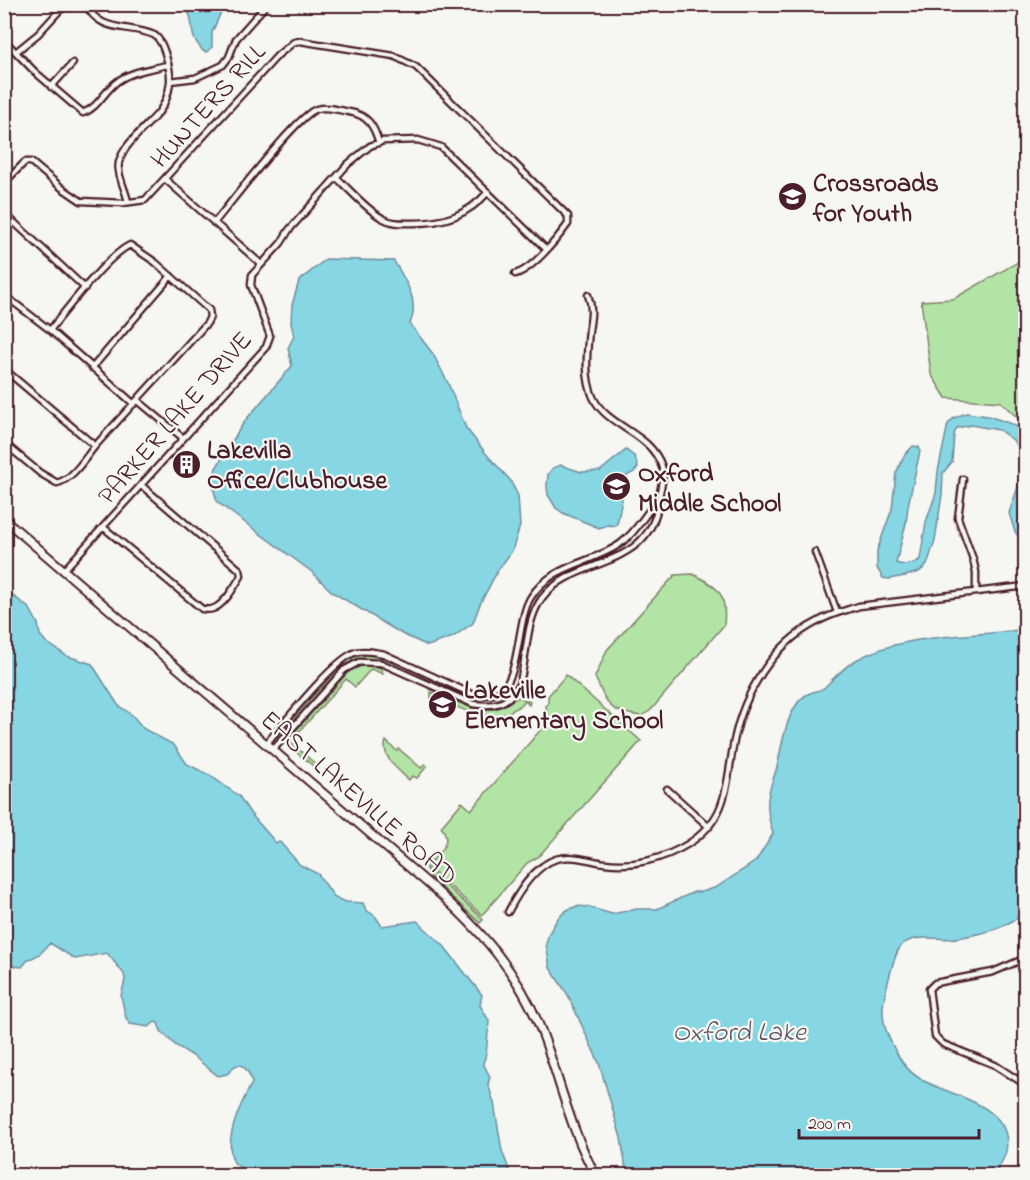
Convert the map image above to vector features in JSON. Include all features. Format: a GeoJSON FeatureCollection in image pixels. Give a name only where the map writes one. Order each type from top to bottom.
{"type":"FeatureCollection","features":[{"type":"Feature","properties":{"kind":"main road","name":"EAST LAKEVILLE ROAD"},"geometry":{"type":"LineString","coordinates":[[4,519],[461,912],[495,950],[518,984],[536,1018],[576,1134],[596,1176]]}},
{"type":"Feature","properties":{"kind":"street"},"geometry":{"type":"LineString","coordinates":[[17,51],[69,4]]}},
{"type":"Feature","properties":{"kind":"street"},"geometry":{"type":"LineString","coordinates":[[86,4],[90,12],[101,22],[148,33],[158,37],[164,47],[170,81],[162,107],[119,158],[118,171],[128,202]]}},
{"type":"Feature","properties":{"kind":"street"},"geometry":{"type":"LineString","coordinates":[[170,81],[195,78],[223,66],[236,39],[267,4]]}},
{"type":"Feature","properties":{"kind":"street"},"geometry":{"type":"LineString","coordinates":[[4,40],[51,87],[83,113],[90,111],[122,78],[136,72],[167,65]]}},
{"type":"Feature","properties":{"kind":"street","name":"HUNTERS RILL"},"geometry":{"type":"LineString","coordinates":[[4,183],[25,162],[31,162],[81,201],[144,200],[271,63],[294,42],[300,41],[394,57],[416,68],[568,216],[568,224],[531,267],[515,274]]}},
{"type":"Feature","properties":{"kind":"street"},"geometry":{"type":"LineString","coordinates":[[51,87],[73,63]]}},
{"type":"Feature","properties":{"kind":"street"},"geometry":{"type":"LineString","coordinates":[[214,223],[246,182],[313,111],[329,108],[361,114],[376,130],[379,143]]}},
{"type":"Feature","properties":{"kind":"street","name":"PARKER LAKE DRIVE"},"geometry":{"type":"LineString","coordinates":[[64,570],[269,342],[267,325],[251,285],[252,275],[281,243],[293,225],[360,153],[379,143],[418,140],[441,147],[546,249]]}},
{"type":"Feature","properties":{"kind":"street"},"geometry":{"type":"LineString","coordinates":[[337,178],[380,217],[401,223],[436,223],[452,218],[478,204],[488,192]]}},
{"type":"Feature","properties":{"kind":"street"},"geometry":{"type":"LineString","coordinates":[[165,179],[261,264]]}},
{"type":"Feature","properties":{"kind":"street"},"geometry":{"type":"LineString","coordinates":[[4,213],[85,288]]}},
{"type":"Feature","properties":{"kind":"street"},"geometry":{"type":"LineString","coordinates":[[4,443],[57,483],[63,481],[191,342],[210,317],[209,310],[155,262],[130,245],[122,250],[85,288],[50,330]]}},
{"type":"Feature","properties":{"kind":"street"},"geometry":{"type":"LineString","coordinates":[[92,368],[171,276]]}},
{"type":"Feature","properties":{"kind":"street"},"geometry":{"type":"LineString","coordinates":[[4,295],[50,330],[92,368],[183,438]]}},
{"type":"Feature","properties":{"kind":"street"},"geometry":{"type":"LineString","coordinates":[[273,750],[344,670],[359,662],[370,661],[391,667],[473,704],[489,706],[501,703],[514,694],[519,686],[532,620],[536,609],[551,588],[571,576],[624,554],[640,541],[652,526],[659,510],[663,469],[654,450],[638,435],[606,414],[593,398],[588,381],[587,364],[592,307],[588,295]]}},
{"type":"Feature","properties":{"kind":"street"},"geometry":{"type":"LineString","coordinates":[[4,369],[95,446]]}},
{"type":"Feature","properties":{"kind":"street"},"geometry":{"type":"LineString","coordinates":[[963,479],[958,518],[973,559],[976,572],[976,592]]}},
{"type":"Feature","properties":{"kind":"street"},"geometry":{"type":"LineString","coordinates":[[103,527],[202,609],[212,609],[221,603],[237,583],[241,576],[240,570],[141,485]]}},
{"type":"Feature","properties":{"kind":"street"},"geometry":{"type":"LineString","coordinates":[[266,744],[338,662],[356,652],[370,651],[394,658],[474,695],[488,696],[497,693],[506,687],[512,674],[527,604],[544,580],[567,567],[619,545],[644,521],[659,499]]}},
{"type":"Feature","properties":{"kind":"street"},"geometry":{"type":"LineString","coordinates":[[815,552],[837,612]]}},
{"type":"Feature","properties":{"kind":"street"},"geometry":{"type":"LineString","coordinates":[[507,912],[528,881],[553,860],[570,857],[607,864],[643,862],[667,855],[685,846],[709,827],[724,800],[735,739],[750,691],[769,662],[796,636],[815,622],[837,612],[859,606],[1026,586]]}},
{"type":"Feature","properties":{"kind":"street"},"geometry":{"type":"LineString","coordinates":[[391,667],[394,658]]}},
{"type":"Feature","properties":{"kind":"street"},"geometry":{"type":"LineString","coordinates":[[509,681],[519,686]]}},
{"type":"Feature","properties":{"kind":"street"},"geometry":{"type":"LineString","coordinates":[[667,789],[709,827]]}},
{"type":"Feature","properties":{"kind":"street"},"geometry":{"type":"LineString","coordinates":[[1026,958],[993,972],[935,982],[929,989],[935,1036],[944,1044],[995,1065],[1026,1085]]}},
{"type":"Feature","properties":{"kind":"green space"},"geometry":{"type":"Polygon","coordinates":[[[1025,258],[1025,425],[1001,402],[946,398],[931,374],[921,301],[953,299],[1025,258]]]}},
{"type":"Feature","properties":{"kind":"green space"},"geometry":{"type":"Polygon","coordinates":[[[693,574],[710,583],[720,593],[724,606],[724,625],[651,710],[642,716],[616,710],[603,695],[595,677],[607,650],[675,575],[693,574]]]}},
{"type":"Feature","properties":{"kind":"green space"},"geometry":{"type":"Polygon","coordinates":[[[364,655],[376,656],[385,661],[360,659],[345,665],[280,737],[279,735],[339,667],[351,658],[364,655]]]}},
{"type":"Feature","properties":{"kind":"green space"},"geometry":{"type":"Polygon","coordinates":[[[365,665],[381,668],[383,674],[371,669],[355,687],[346,679],[290,742],[319,767],[316,770],[285,743],[349,671],[365,665]]]}},
{"type":"Feature","properties":{"kind":"green space"},"geometry":{"type":"Polygon","coordinates":[[[566,675],[641,741],[538,857],[527,863],[482,915],[427,866],[445,843],[445,832],[441,827],[462,802],[471,810],[544,726],[548,696],[566,675]]]}},
{"type":"Feature","properties":{"kind":"green space"},"geometry":{"type":"Polygon","coordinates":[[[431,692],[477,710],[496,709],[518,697],[530,702],[529,705],[525,701],[504,714],[485,716],[443,701],[439,705],[431,698],[431,692]]]}},
{"type":"Feature","properties":{"kind":"green space"},"geometry":{"type":"Polygon","coordinates":[[[386,741],[421,768],[425,764],[427,766],[417,778],[412,776],[409,780],[392,763],[386,752],[386,741]]]}},
{"type":"Feature","properties":{"kind":"green space"},"geometry":{"type":"Polygon","coordinates":[[[425,867],[483,920],[480,923],[430,877],[425,867]]]}},
{"type":"Feature","properties":{"kind":"water"},"geometry":{"type":"Polygon","coordinates":[[[182,5],[224,5],[212,33],[212,47],[207,52],[203,51],[194,38],[190,16],[182,5]]]}},
{"type":"Feature","properties":{"kind":"water"},"geometry":{"type":"Polygon","coordinates":[[[326,259],[394,261],[407,284],[412,299],[413,316],[410,324],[433,354],[448,383],[466,428],[510,480],[518,496],[520,526],[512,551],[498,570],[473,623],[453,637],[428,646],[402,634],[332,592],[312,572],[217,502],[212,483],[216,468],[244,422],[292,366],[288,348],[294,336],[291,323],[292,305],[299,281],[326,259]]]}},
{"type":"Feature","properties":{"kind":"water"},"geometry":{"type":"Polygon","coordinates":[[[966,413],[988,416],[1012,424],[1019,428],[1025,437],[1025,491],[1019,510],[1020,519],[1025,525],[1025,539],[1020,538],[1015,532],[1009,513],[1018,487],[1024,454],[1013,440],[999,430],[971,425],[957,428],[954,434],[952,462],[943,473],[935,540],[927,565],[919,572],[889,579],[883,578],[877,568],[877,551],[892,509],[896,473],[904,456],[913,446],[919,447],[906,523],[896,563],[905,565],[915,563],[920,559],[926,522],[936,493],[948,424],[954,418],[966,413]]]}},
{"type":"Feature","properties":{"kind":"water"},"geometry":{"type":"Polygon","coordinates":[[[626,450],[635,457],[638,467],[623,478],[620,485],[622,500],[617,524],[599,528],[556,508],[548,495],[547,486],[548,474],[553,468],[561,465],[581,472],[600,471],[626,450]]]}},
{"type":"Feature","properties":{"kind":"water"},"geometry":{"type":"Polygon","coordinates":[[[4,585],[11,594],[30,609],[38,624],[40,635],[46,642],[67,656],[92,664],[118,705],[132,715],[144,729],[174,745],[187,764],[209,775],[239,796],[250,813],[276,843],[280,842],[300,865],[318,874],[335,898],[346,902],[363,903],[366,910],[375,916],[382,926],[417,921],[444,946],[482,995],[480,1005],[489,1021],[486,1055],[483,1063],[490,1077],[488,1084],[494,1103],[502,1151],[511,1175],[252,1175],[235,1164],[230,1145],[234,1123],[252,1083],[244,1067],[235,1066],[227,1074],[218,1076],[175,1045],[161,1031],[158,1023],[155,1022],[149,1027],[130,1024],[126,1018],[121,996],[125,980],[124,974],[107,953],[75,959],[50,943],[40,954],[28,960],[22,967],[5,965],[4,585]]]}},
{"type":"Feature","properties":{"kind":"water","name":"Oxford Lake"},"geometry":{"type":"Polygon","coordinates":[[[1025,629],[1025,914],[1001,927],[980,933],[950,939],[916,939],[903,944],[893,963],[883,1008],[888,1035],[899,1058],[910,1071],[931,1084],[976,1103],[1000,1122],[1006,1135],[1006,1151],[995,1175],[627,1175],[621,1138],[599,1063],[568,995],[550,968],[546,944],[549,933],[558,918],[567,910],[577,906],[612,914],[637,909],[657,909],[694,892],[717,887],[756,861],[773,834],[768,814],[768,798],[784,735],[795,706],[808,694],[825,687],[852,663],[875,651],[917,640],[1025,629]]]}},
{"type":"Feature","properties":{"kind":"place","name":"Crossroads for Youth"},"geometry":{"type":"Point","coordinates":[792,197]}},
{"type":"Feature","properties":{"kind":"place","name":"Lakevilla Office/Clubhouse"},"geometry":{"type":"Point","coordinates":[186,464]}},
{"type":"Feature","properties":{"kind":"place","name":"Oxford Middle School"},"geometry":{"type":"Point","coordinates":[617,487]}},
{"type":"Feature","properties":{"kind":"place","name":"Lakeville Elementary School"},"geometry":{"type":"Point","coordinates":[443,704]}}]}
